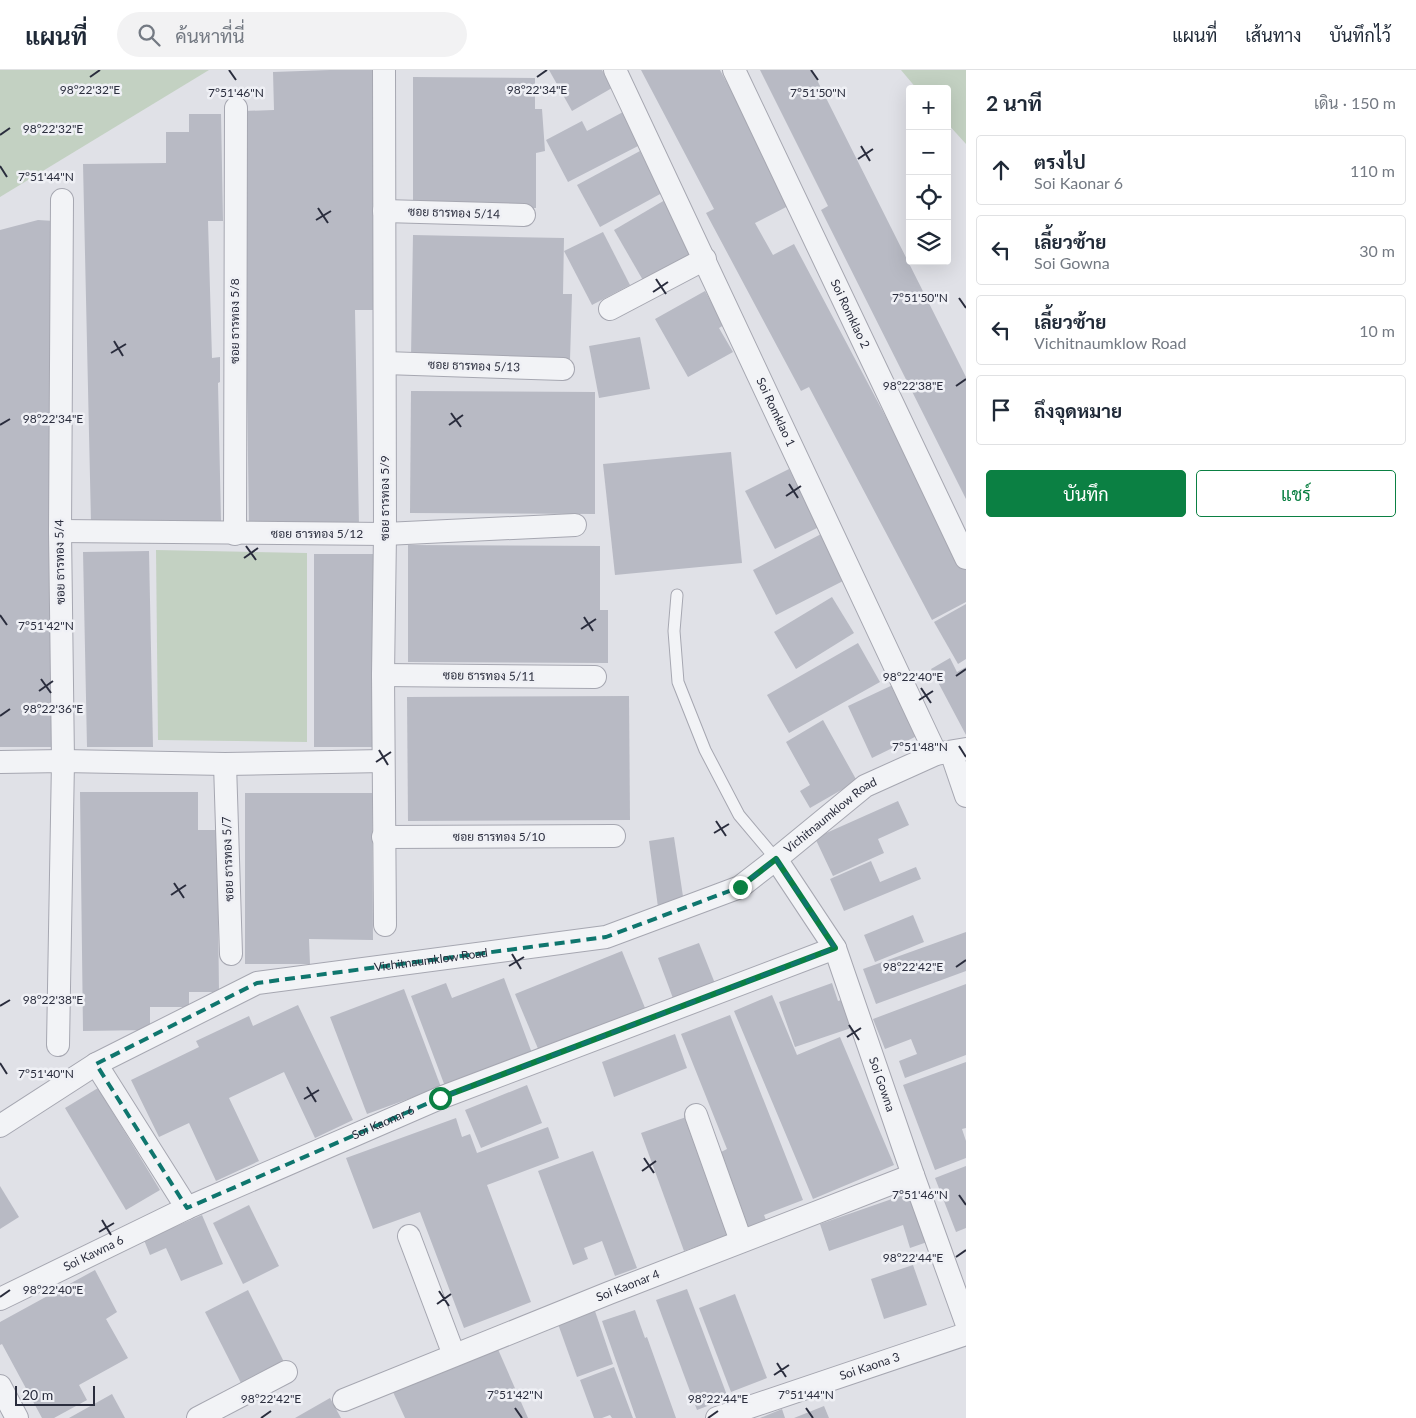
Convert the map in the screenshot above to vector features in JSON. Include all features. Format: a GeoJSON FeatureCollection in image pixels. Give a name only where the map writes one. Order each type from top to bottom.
{"type":"FeatureCollection","features":[{"type":"Feature","properties":{"kind":"street","name":"ซอย ธารทอง 5/9"},"geometry":{"type":"LineString","coordinates":[[384,70],[385,534],[383,837],[385,925]]}},
{"type":"Feature","properties":{"kind":"street","name":"Soi Romklao 1"},"geometry":{"type":"LineString","coordinates":[[615,70],[705,259],[951,752],[966,796]]}},
{"type":"Feature","properties":{"kind":"street","name":"Soi Romklao 2"},"geometry":{"type":"LineString","coordinates":[[734,70],[966,558]]}},
{"type":"Feature","properties":{"kind":"street","name":"ซอย ธารทอง 5/8"},"geometry":{"type":"LineString","coordinates":[[235,534],[236,108]]}},
{"type":"Feature","properties":{"kind":"street","name":"ซอย ธารทอง 5/4"},"geometry":{"type":"LineString","coordinates":[[58,1045],[63,761],[60,531],[62,200]]}},
{"type":"Feature","properties":{"kind":"street","name":"ซอย ธารทอง 5/14"},"geometry":{"type":"LineString","coordinates":[[384,211],[524,215]]}},
{"type":"Feature","properties":{"kind":"street"},"geometry":{"type":"LineString","coordinates":[[610,309],[705,259]]}},
{"type":"Feature","properties":{"kind":"street","name":"ซอย ธารทอง 5/13"},"geometry":{"type":"LineString","coordinates":[[385,363],[563,369]]}},
{"type":"Feature","properties":{"kind":"street","name":"ซอย ธารทอง 5/12"},"geometry":{"type":"LineString","coordinates":[[60,531],[385,534],[575,525]]}},
{"type":"Feature","properties":{"kind":"street","name":"ซอย ธารทอง 5/11"},"geometry":{"type":"LineString","coordinates":[[383,675],[595,677]]}},
{"type":"Feature","properties":{"kind":"street","name":"Vichitnaumklow Road"},"geometry":{"type":"LineString","coordinates":[[0,1126],[96,1064],[258,983],[606,937],[740,887],[864,786],[951,752]]}},
{"type":"Feature","properties":{"kind":"street"},"geometry":{"type":"LineString","coordinates":[[0,762],[63,761],[225,764],[383,761]]}},
{"type":"Feature","properties":{"kind":"street","name":"ซอย ธารทอง 5/7"},"geometry":{"type":"LineString","coordinates":[[225,764],[231,954]]}},
{"type":"Feature","properties":{"kind":"street","name":"ซอย ธารทอง 5/10"},"geometry":{"type":"LineString","coordinates":[[383,837],[614,836]]}},
{"type":"Feature","properties":{"kind":"street","name":"Soi Gowna"},"geometry":{"type":"LineString","coordinates":[[776,859],[835,948],[966,1322]]}},
{"type":"Feature","properties":{"kind":"street","name":"Soi Kaonar 6"},"geometry":{"type":"LineString","coordinates":[[187,1208],[440,1098],[835,948]]}},
{"type":"Feature","properties":{"kind":"street"},"geometry":{"type":"LineString","coordinates":[[96,1064],[187,1208]]}},
{"type":"Feature","properties":{"kind":"street"},"geometry":{"type":"LineString","coordinates":[[696,1115],[741,1241]]}},
{"type":"Feature","properties":{"kind":"street","name":"Soi Kaonar 4"},"geometry":{"type":"LineString","coordinates":[[344,1400],[741,1241],[913,1175]]}},
{"type":"Feature","properties":{"kind":"street","name":"Soi Kawna 6"},"geometry":{"type":"LineString","coordinates":[[0,1299],[187,1208]]}},
{"type":"Feature","properties":{"kind":"street"},"geometry":{"type":"LineString","coordinates":[[409,1236],[454,1355]]}},
{"type":"Feature","properties":{"kind":"street","name":"Soi Kaona 3"},"geometry":{"type":"LineString","coordinates":[[717,1418],[966,1334]]}},
{"type":"Feature","properties":{"kind":"street"},"geometry":{"type":"LineString","coordinates":[[198,1418],[286,1372]]}},
{"type":"Feature","properties":{"kind":"street"},"geometry":{"type":"LineString","coordinates":[[0,1386],[17,1418]]}},
{"type":"Feature","properties":{"kind":"lane"},"geometry":{"type":"LineString","coordinates":[[677,595],[674,631],[678,682],[705,750],[739,815],[776,859]]}},
{"type":"Feature","properties":{"kind":"highlighted area"},"geometry":{"type":"Polygon","coordinates":[[[776,859],[835,948],[440,1098],[187,1208],[96,1064],[257,983],[606,937],[740,887],[776,859]]]}},
{"type":"Feature","properties":{"kind":"green space"},"geometry":{"type":"Polygon","coordinates":[[[0,70],[209,70],[0,197],[0,70]]]}},
{"type":"Feature","properties":{"kind":"green space"},"geometry":{"type":"Polygon","coordinates":[[[901,70],[966,70],[966,144],[951,127],[951,85],[914,85],[901,70]]]}},
{"type":"Feature","properties":{"kind":"green space"},"geometry":{"type":"Polygon","coordinates":[[[156,550],[307,553],[307,742],[158,740],[156,550]]]}},
{"type":"Feature","properties":{"kind":"building"},"geometry":{"type":"Polygon","coordinates":[[[376,70],[381,310],[355,310],[359,526],[249,526],[243,111],[274,110],[273,72],[376,70]]]}},
{"type":"Feature","properties":{"kind":"building"},"geometry":{"type":"Polygon","coordinates":[[[549,70],[602,70],[612,88],[572,111],[549,70]]]}},
{"type":"Feature","properties":{"kind":"building"},"geometry":{"type":"Polygon","coordinates":[[[641,70],[720,70],[792,204],[755,223],[773,255],[794,244],[966,568],[966,602],[932,620],[809,387],[801,391],[706,213],[714,209],[641,70]]]}},
{"type":"Feature","properties":{"kind":"building"},"geometry":{"type":"Polygon","coordinates":[[[760,70],[812,70],[906,257],[906,265],[910,265],[966,377],[966,499],[821,210],[828,206],[760,70]]]}},
{"type":"Feature","properties":{"kind":"building"},"geometry":{"type":"Polygon","coordinates":[[[413,77],[535,78],[535,109],[542,109],[545,151],[536,153],[536,208],[413,207],[413,77]]]}},
{"type":"Feature","properties":{"kind":"building"},"geometry":{"type":"Polygon","coordinates":[[[623,112],[640,145],[568,182],[546,140],[582,121],[587,131],[623,112]]]}},
{"type":"Feature","properties":{"kind":"building"},"geometry":{"type":"Polygon","coordinates":[[[189,114],[221,114],[223,221],[208,221],[212,358],[220,357],[220,382],[218,383],[221,521],[91,523],[83,164],[166,163],[166,132],[189,132],[189,114]]]}},
{"type":"Feature","properties":{"kind":"building"},"geometry":{"type":"Polygon","coordinates":[[[640,151],[662,193],[600,227],[577,185],[640,151]]]}},
{"type":"Feature","properties":{"kind":"building"},"geometry":{"type":"Polygon","coordinates":[[[665,200],[695,252],[644,282],[614,230],[665,200]]]}},
{"type":"Feature","properties":{"kind":"building"},"geometry":{"type":"Polygon","coordinates":[[[38,220],[54,221],[57,747],[0,747],[0,230],[38,220]]]}},
{"type":"Feature","properties":{"kind":"building"},"geometry":{"type":"Polygon","coordinates":[[[603,232],[630,285],[592,305],[564,251],[603,232]]]}},
{"type":"Feature","properties":{"kind":"building"},"geometry":{"type":"Polygon","coordinates":[[[413,235],[564,238],[563,294],[572,294],[570,360],[411,357],[413,235]]]}},
{"type":"Feature","properties":{"kind":"building"},"geometry":{"type":"Polygon","coordinates":[[[705,291],[724,325],[719,328],[733,352],[688,377],[655,319],[705,291]]]}},
{"type":"Feature","properties":{"kind":"building"},"geometry":{"type":"Polygon","coordinates":[[[640,337],[650,389],[599,398],[589,346],[640,337]]]}},
{"type":"Feature","properties":{"kind":"building"},"geometry":{"type":"Polygon","coordinates":[[[411,391],[595,392],[595,514],[410,513],[411,391]]]}},
{"type":"Feature","properties":{"kind":"building"},"geometry":{"type":"Polygon","coordinates":[[[731,452],[742,563],[615,575],[603,464],[731,452]]]}},
{"type":"Feature","properties":{"kind":"building"},"geometry":{"type":"Polygon","coordinates":[[[789,469],[819,527],[775,549],[745,491],[789,469]]]}},
{"type":"Feature","properties":{"kind":"building"},"geometry":{"type":"Polygon","coordinates":[[[823,533],[847,579],[776,615],[753,570],[823,533]]]}},
{"type":"Feature","properties":{"kind":"building"},"geometry":{"type":"Polygon","coordinates":[[[408,545],[600,546],[600,610],[608,610],[608,663],[408,662],[408,545]]]}},
{"type":"Feature","properties":{"kind":"building"},"geometry":{"type":"Polygon","coordinates":[[[149,551],[153,747],[87,747],[83,552],[149,551]]]}},
{"type":"Feature","properties":{"kind":"building"},"geometry":{"type":"Polygon","coordinates":[[[314,554],[377,554],[377,747],[314,747],[314,554]]]}},
{"type":"Feature","properties":{"kind":"building"},"geometry":{"type":"Polygon","coordinates":[[[832,597],[854,633],[796,669],[774,632],[832,597]]]}},
{"type":"Feature","properties":{"kind":"building"},"geometry":{"type":"Polygon","coordinates":[[[966,604],[966,659],[958,664],[934,622],[966,604]]]}},
{"type":"Feature","properties":{"kind":"building"},"geometry":{"type":"Polygon","coordinates":[[[858,643],[880,682],[789,733],[767,695],[858,643]]]}},
{"type":"Feature","properties":{"kind":"building"},"geometry":{"type":"Polygon","coordinates":[[[950,658],[957,672],[966,667],[966,735],[931,669],[950,658]]]}},
{"type":"Feature","properties":{"kind":"building"},"geometry":{"type":"Polygon","coordinates":[[[897,683],[921,734],[872,758],[848,706],[897,683]]]}},
{"type":"Feature","properties":{"kind":"building"},"geometry":{"type":"Polygon","coordinates":[[[629,696],[630,820],[408,821],[407,697],[629,696]]]}},
{"type":"Feature","properties":{"kind":"building"},"geometry":{"type":"Polygon","coordinates":[[[823,720],[857,781],[810,808],[800,791],[810,785],[786,742],[823,720]]]}},
{"type":"Feature","properties":{"kind":"building"},"geometry":{"type":"Polygon","coordinates":[[[80,792],[198,792],[198,830],[217,830],[219,992],[189,992],[189,1007],[150,1007],[150,1030],[83,1031],[80,792]]]}},
{"type":"Feature","properties":{"kind":"building"},"geometry":{"type":"Polygon","coordinates":[[[245,793],[372,793],[373,940],[309,939],[310,964],[245,964],[245,793]]]}},
{"type":"Feature","properties":{"kind":"building"},"geometry":{"type":"Polygon","coordinates":[[[898,801],[909,825],[878,839],[884,853],[833,876],[815,838],[898,801]]]}},
{"type":"Feature","properties":{"kind":"building"},"geometry":{"type":"Polygon","coordinates":[[[674,837],[684,903],[658,907],[649,841],[674,837]]]}},
{"type":"Feature","properties":{"kind":"building"},"geometry":{"type":"Polygon","coordinates":[[[871,861],[880,882],[916,867],[921,879],[844,911],[830,879],[871,861]]]}},
{"type":"Feature","properties":{"kind":"building"},"geometry":{"type":"Polygon","coordinates":[[[913,915],[924,942],[875,962],[864,935],[913,915]]]}},
{"type":"Feature","properties":{"kind":"building"},"geometry":{"type":"Polygon","coordinates":[[[966,932],[966,971],[876,1004],[863,969],[966,932]]]}},
{"type":"Feature","properties":{"kind":"building"},"geometry":{"type":"Polygon","coordinates":[[[699,943],[716,986],[674,1001],[658,958],[699,943]]]}},
{"type":"Feature","properties":{"kind":"building"},"geometry":{"type":"Polygon","coordinates":[[[622,951],[645,1008],[539,1051],[515,994],[622,951]]]}},
{"type":"Feature","properties":{"kind":"building"},"geometry":{"type":"Polygon","coordinates":[[[504,978],[533,1056],[446,1089],[411,996],[446,983],[452,998],[504,978]]]}},
{"type":"Feature","properties":{"kind":"building"},"geometry":{"type":"Polygon","coordinates":[[[832,983],[838,1001],[845,999],[854,1027],[795,1047],[779,1002],[832,983]]]}},
{"type":"Feature","properties":{"kind":"building"},"geometry":{"type":"Polygon","coordinates":[[[966,984],[966,1055],[905,1078],[899,1061],[917,1054],[911,1039],[885,1049],[873,1019],[966,984]]]}},
{"type":"Feature","properties":{"kind":"building"},"geometry":{"type":"Polygon","coordinates":[[[404,989],[441,1087],[367,1114],[330,1017],[404,989]]]}},
{"type":"Feature","properties":{"kind":"building"},"geometry":{"type":"Polygon","coordinates":[[[772,995],[797,1055],[840,1037],[894,1165],[813,1199],[734,1011],[772,995]]]}},
{"type":"Feature","properties":{"kind":"building"},"geometry":{"type":"Polygon","coordinates":[[[298,1005],[353,1120],[315,1138],[284,1072],[229,1098],[259,1161],[216,1181],[189,1123],[159,1137],[131,1080],[199,1047],[196,1041],[249,1016],[253,1026],[298,1005]]]}},
{"type":"Feature","properties":{"kind":"building"},"geometry":{"type":"Polygon","coordinates":[[[730,1015],[803,1200],[764,1215],[766,1220],[746,1228],[717,1154],[727,1149],[681,1034],[730,1015]]]}},
{"type":"Feature","properties":{"kind":"building"},"geometry":{"type":"Polygon","coordinates":[[[675,1034],[687,1068],[614,1097],[602,1062],[675,1034]]]}},
{"type":"Feature","properties":{"kind":"building"},"geometry":{"type":"Polygon","coordinates":[[[966,1062],[966,1128],[962,1129],[966,1141],[966,1158],[935,1170],[903,1085],[966,1062]]]}},
{"type":"Feature","properties":{"kind":"building"},"geometry":{"type":"Polygon","coordinates":[[[527,1085],[542,1123],[481,1148],[465,1110],[527,1085]]]}},
{"type":"Feature","properties":{"kind":"building"},"geometry":{"type":"Polygon","coordinates":[[[98,1088],[160,1190],[126,1210],[65,1108],[98,1088]]]}},
{"type":"Feature","properties":{"kind":"building"},"geometry":{"type":"Polygon","coordinates":[[[689,1116],[732,1234],[684,1251],[641,1133],[689,1116]]]}},
{"type":"Feature","properties":{"kind":"building"},"geometry":{"type":"Polygon","coordinates":[[[456,1118],[462,1137],[470,1134],[477,1153],[548,1127],[559,1158],[487,1185],[531,1302],[464,1328],[420,1212],[373,1229],[346,1158],[456,1118]]]}},
{"type":"Feature","properties":{"kind":"building"},"geometry":{"type":"Polygon","coordinates":[[[593,1151],[637,1268],[615,1276],[602,1241],[584,1248],[588,1259],[573,1265],[538,1171],[593,1151]]]}},
{"type":"Feature","properties":{"kind":"building"},"geometry":{"type":"Polygon","coordinates":[[[966,1166],[966,1228],[956,1232],[935,1178],[966,1166]]]}},
{"type":"Feature","properties":{"kind":"building"},"geometry":{"type":"Polygon","coordinates":[[[0,1186],[19,1217],[0,1229],[0,1186]]]}},
{"type":"Feature","properties":{"kind":"building"},"geometry":{"type":"Polygon","coordinates":[[[912,1192],[930,1241],[910,1248],[903,1225],[829,1251],[820,1224],[912,1192]]]}},
{"type":"Feature","properties":{"kind":"building"},"geometry":{"type":"Polygon","coordinates":[[[249,1205],[279,1266],[243,1284],[213,1223],[249,1205]]]}},
{"type":"Feature","properties":{"kind":"building"},"geometry":{"type":"Polygon","coordinates":[[[202,1215],[223,1264],[181,1281],[166,1248],[150,1255],[144,1240],[202,1215]]]}},
{"type":"Feature","properties":{"kind":"building"},"geometry":{"type":"Polygon","coordinates":[[[913,1265],[927,1305],[884,1319],[871,1279],[913,1265]]]}},
{"type":"Feature","properties":{"kind":"building"},"geometry":{"type":"Polygon","coordinates":[[[95,1270],[117,1312],[106,1319],[128,1358],[79,1385],[87,1400],[54,1418],[42,1418],[2,1344],[0,1345],[0,1322],[95,1270]]]}},
{"type":"Feature","properties":{"kind":"building"},"geometry":{"type":"Polygon","coordinates":[[[687,1289],[728,1398],[697,1410],[656,1300],[687,1289]]]}},
{"type":"Feature","properties":{"kind":"building"},"geometry":{"type":"Polygon","coordinates":[[[248,1290],[286,1366],[243,1387],[205,1312],[248,1290]]]}},
{"type":"Feature","properties":{"kind":"building"},"geometry":{"type":"Polygon","coordinates":[[[735,1294],[767,1378],[731,1392],[699,1308],[735,1294]]]}},
{"type":"Feature","properties":{"kind":"building"},"geometry":{"type":"Polygon","coordinates":[[[635,1310],[645,1338],[647,1337],[676,1418],[636,1418],[602,1321],[635,1310]]]}},
{"type":"Feature","properties":{"kind":"building"},"geometry":{"type":"Polygon","coordinates":[[[595,1311],[613,1364],[577,1377],[558,1324],[595,1311]]]}},
{"type":"Feature","properties":{"kind":"building"},"geometry":{"type":"Polygon","coordinates":[[[497,1347],[528,1418],[405,1418],[393,1392],[497,1347]]]}},
{"type":"Feature","properties":{"kind":"building"},"geometry":{"type":"Polygon","coordinates":[[[614,1367],[633,1418],[612,1418],[610,1415],[594,1418],[580,1380],[614,1367]]]}},
{"type":"Feature","properties":{"kind":"building"},"geometry":{"type":"Polygon","coordinates":[[[112,1394],[125,1418],[69,1418],[112,1394]]]}},
{"type":"Feature","properties":{"kind":"building"},"geometry":{"type":"Polygon","coordinates":[[[330,1398],[341,1418],[295,1418],[330,1398]]]}},
{"type":"Feature","properties":{"kind":"building"},"geometry":{"type":"Polygon","coordinates":[[[824,1406],[829,1418],[794,1418],[824,1406]]]}},
{"type":"Feature","properties":{"kind":"building"},"geometry":{"type":"Polygon","coordinates":[[[782,1409],[785,1418],[760,1418],[782,1409]]]}},
{"type":"Feature","properties":{"kind":"route"},"geometry":{"type":"LineString","coordinates":[[440,1098],[835,948],[776,859],[740,887]]}}]}
